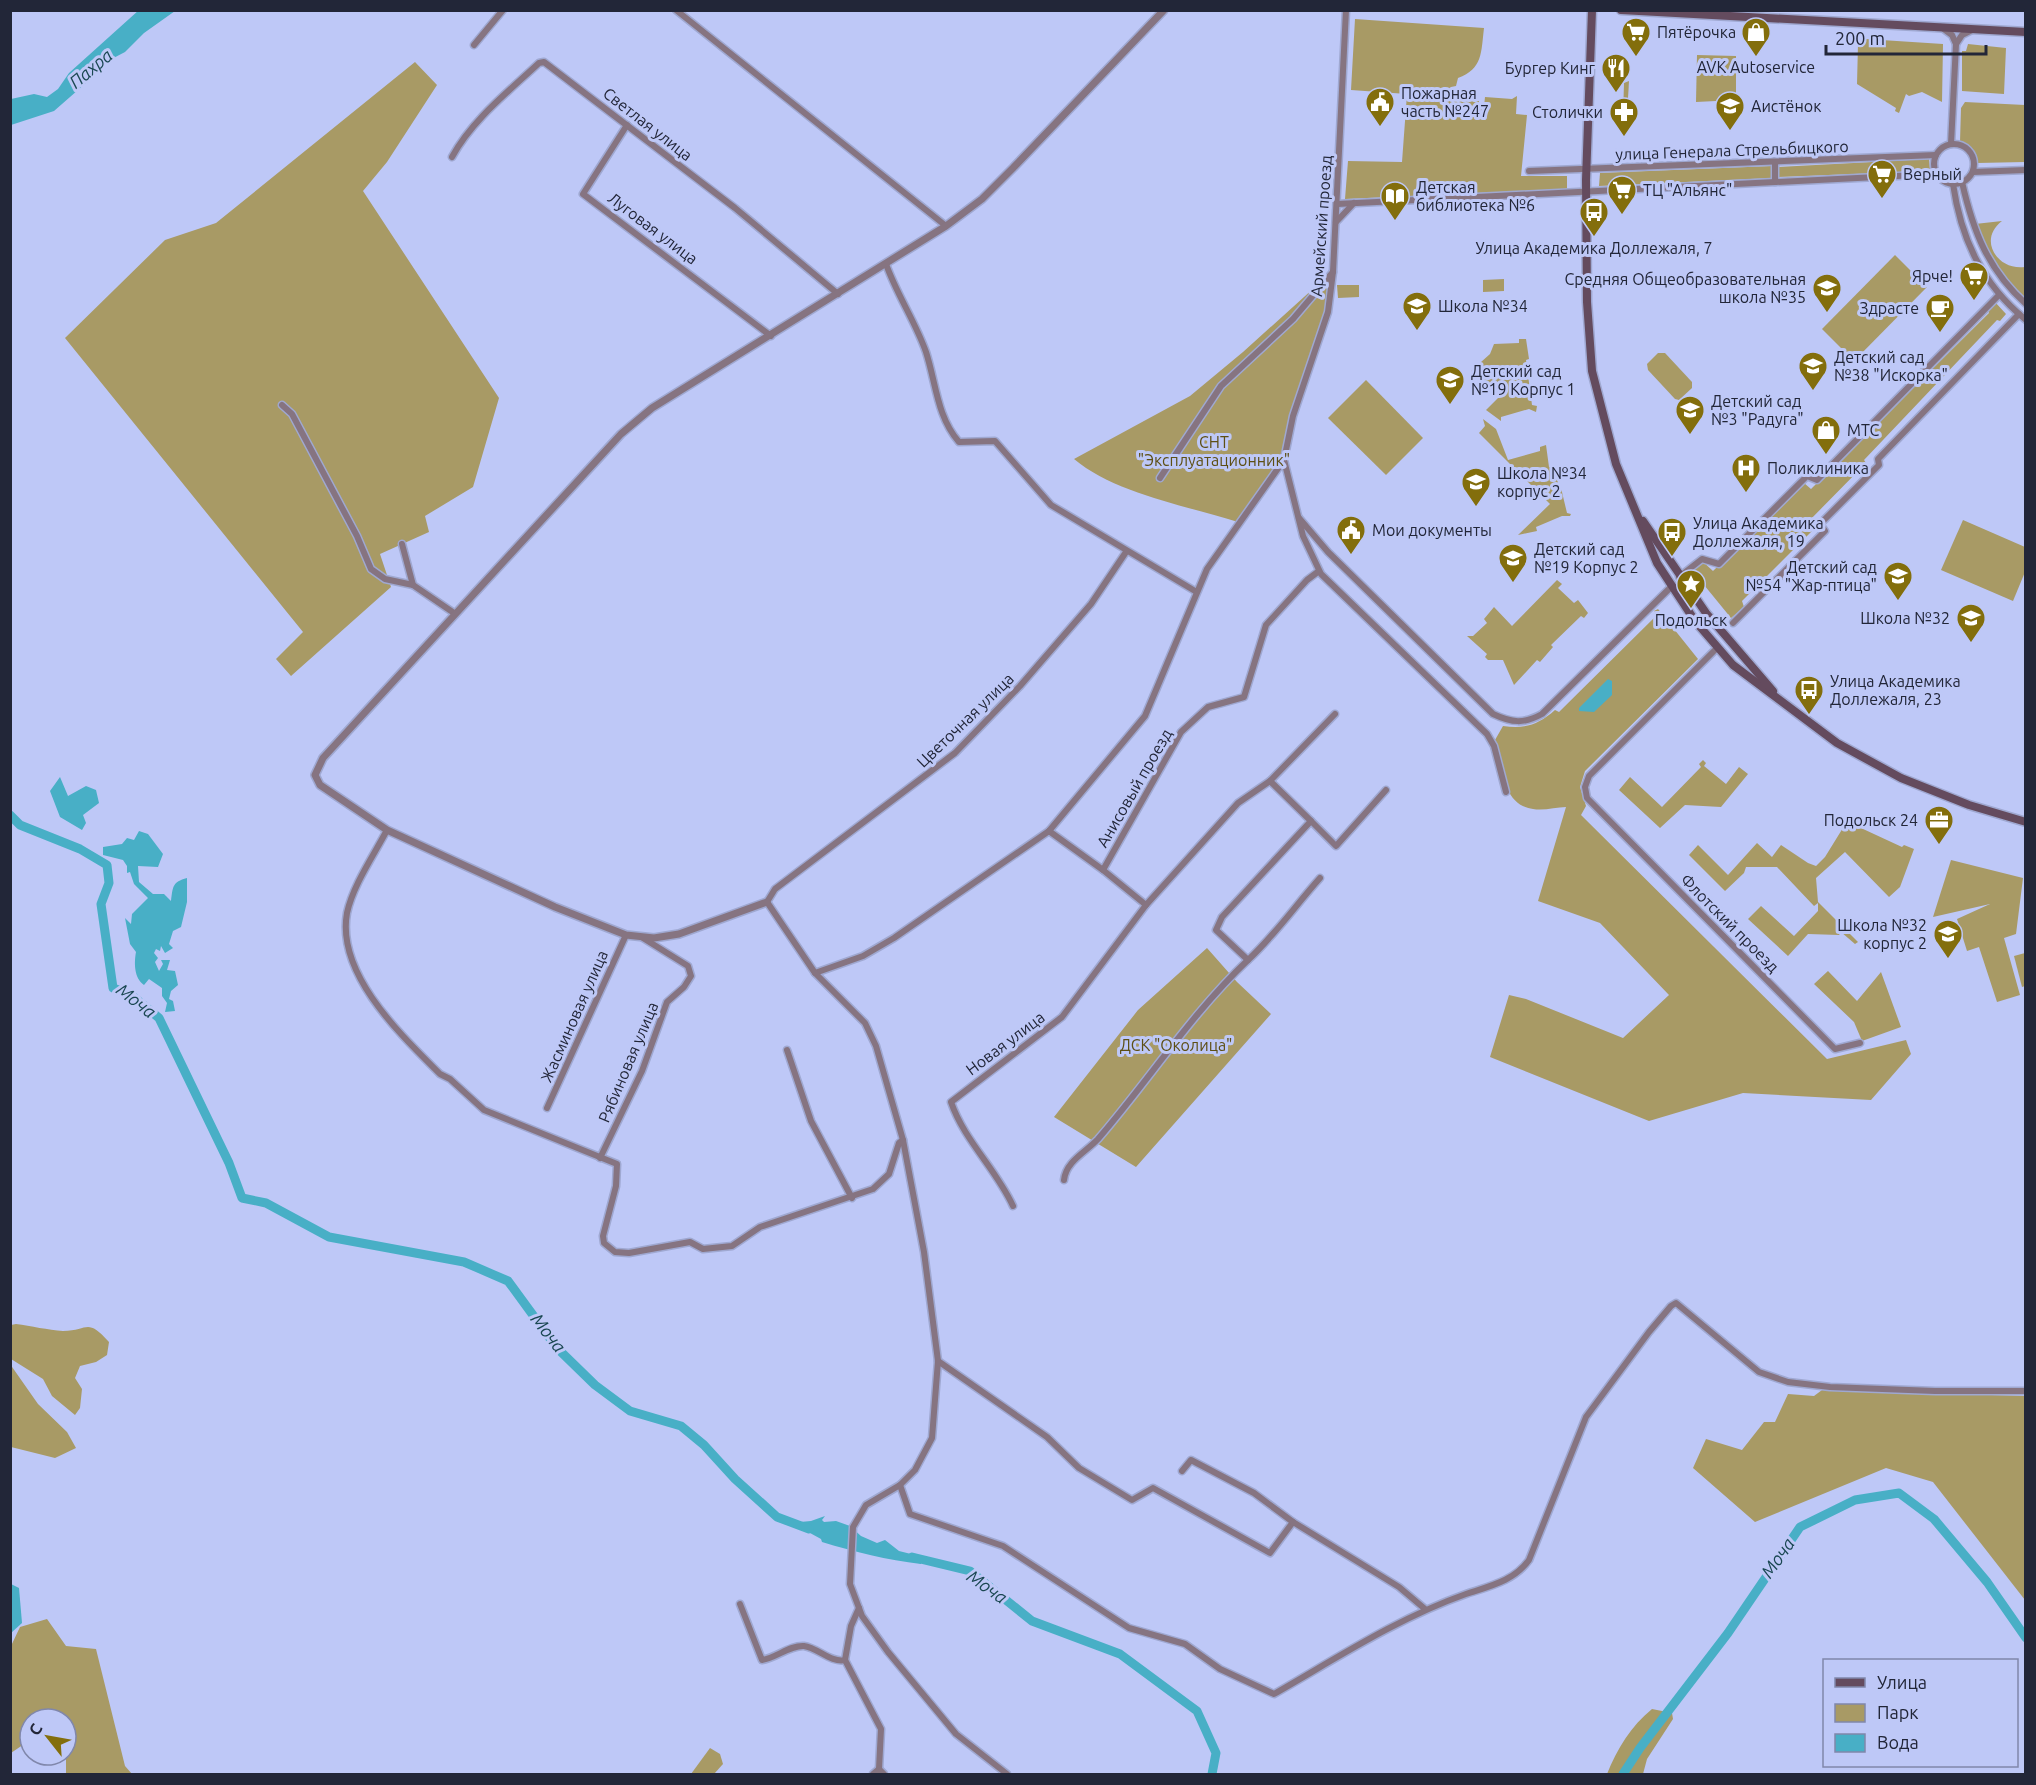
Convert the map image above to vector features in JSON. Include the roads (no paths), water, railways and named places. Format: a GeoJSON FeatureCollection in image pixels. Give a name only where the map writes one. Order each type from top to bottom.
{"type":"FeatureCollection","features":[{"type":"Feature","properties":{"kind":"main road"},"geometry":{"type":"LineString","coordinates":[[1592,10],[1586,169],[1587,302],[1592,371],[1604,424],[1631,503],[1657,563],[1671,586],[1732,665],[1849,751],[1901,778],[1960,802],[2025,822]]}},
{"type":"Feature","properties":{"kind":"main road"},"geometry":{"type":"LineString","coordinates":[[1620,10],[2025,32]]}},
{"type":"Feature","properties":{"kind":"main road"},"geometry":{"type":"LineString","coordinates":[[1631,503],[1679,577],[1706,613],[1783,703]]}},
{"type":"Feature","properties":{"kind":"main road"},"geometry":{"type":"LineString","coordinates":[[1657,563],[1660,557],[1666,556]]}},
{"type":"Feature","properties":{"kind":"main road"},"geometry":{"type":"LineString","coordinates":[[1732,665],[1745,658]]}},
{"type":"Feature","properties":{"kind":"street"},"geometry":{"type":"LineString","coordinates":[[474,45],[503,10]]}},
{"type":"Feature","properties":{"kind":"street"},"geometry":{"type":"LineString","coordinates":[[676,10],[946,226]]}},
{"type":"Feature","properties":{"kind":"street"},"geometry":{"type":"LineString","coordinates":[[1007,1774],[999,1772],[956,1734],[888,1652],[859,1608],[850,1584],[853,1527],[866,1505],[900,1485],[915,1470],[932,1438],[938,1361],[924,1252],[903,1140],[876,1046],[865,1023],[816,973],[767,902],[679,934],[642,937],[626,935],[555,907],[387,830],[320,785],[315,775],[322,758],[621,434],[652,408],[946,226],[982,199],[1164,10]]}},
{"type":"Feature","properties":{"kind":"street","name":"Армейский проезд"},"geometry":{"type":"LineString","coordinates":[[1346,10],[1336,222],[1328,312],[1293,416],[1284,460],[1298,516],[1328,552],[1493,714],[1510,722],[1528,722],[1542,714],[1671,586]]}},
{"type":"Feature","properties":{"kind":"street"},"geometry":{"type":"LineString","coordinates":[[1941,27],[1952,35],[1956,44],[1951,144]]}},
{"type":"Feature","properties":{"kind":"street"},"geometry":{"type":"LineString","coordinates":[[1956,44],[1962,35],[1973,29]]}},
{"type":"Feature","properties":{"kind":"street","name":"Светлая улица"},"geometry":{"type":"LineString","coordinates":[[452,158],[459,144],[493,105],[539,63],[544,62],[735,208],[838,294]]}},
{"type":"Feature","properties":{"kind":"street","name":"Луговая улица"},"geometry":{"type":"LineString","coordinates":[[627,125],[583,194],[771,336]]}},
{"type":"Feature","properties":{"kind":"street"},"geometry":{"type":"LineString","coordinates":[[1951,144],[1936,155],[1934,165],[1941,179],[1953,184],[1962,182],[1973,172],[2025,170]]}},
{"type":"Feature","properties":{"kind":"street"},"geometry":{"type":"LineString","coordinates":[[1951,144],[1968,149],[1974,160],[1973,172]]}},
{"type":"Feature","properties":{"kind":"street","name":"улица Генерала Стрельбицкого"},"geometry":{"type":"LineString","coordinates":[[1528,171],[1936,155]]}},
{"type":"Feature","properties":{"kind":"street"},"geometry":{"type":"LineString","coordinates":[[1775,162],[1775,182]]}},
{"type":"Feature","properties":{"kind":"street","name":"улица Генерала Стрельбицкого"},"geometry":{"type":"LineString","coordinates":[[1337,204],[1937,174]]}},
{"type":"Feature","properties":{"kind":"street"},"geometry":{"type":"LineString","coordinates":[[1962,182],[1974,230],[1994,269],[2025,304]]}},
{"type":"Feature","properties":{"kind":"street"},"geometry":{"type":"LineString","coordinates":[[1953,184],[1958,216],[1974,261],[2000,295],[2025,320]]}},
{"type":"Feature","properties":{"kind":"street"},"geometry":{"type":"LineString","coordinates":[[1336,222],[1355,203]]}},
{"type":"Feature","properties":{"kind":"street"},"geometry":{"type":"LineString","coordinates":[[886,264],[910,312],[926,353],[940,408],[949,430],[959,442],[995,441],[1051,505],[1126,552],[1195,591]]}},
{"type":"Feature","properties":{"kind":"street"},"geometry":{"type":"LineString","coordinates":[[1985,277],[1994,269]]}},
{"type":"Feature","properties":{"kind":"street"},"geometry":{"type":"LineString","coordinates":[[1160,478],[1221,386],[1293,319],[1333,272]]}},
{"type":"Feature","properties":{"kind":"street"},"geometry":{"type":"LineString","coordinates":[[1679,577],[1702,559],[1719,564],[1807,476],[1817,480],[2000,295]]}},
{"type":"Feature","properties":{"kind":"street"},"geometry":{"type":"LineString","coordinates":[[1733,623],[1825,531],[1820,524],[1879,465],[1878,459],[2019,314]]}},
{"type":"Feature","properties":{"kind":"street"},"geometry":{"type":"LineString","coordinates":[[282,405],[292,414],[357,536],[371,568],[385,579],[413,585],[454,613]]}},
{"type":"Feature","properties":{"kind":"street"},"geometry":{"type":"LineString","coordinates":[[816,973],[863,956],[894,938],[1049,831],[1145,716],[1169,663],[1195,591],[1214,556],[1284,460]]}},
{"type":"Feature","properties":{"kind":"street"},"geometry":{"type":"LineString","coordinates":[[1298,516],[1303,536],[1319,571],[1354,608],[1487,734],[1494,746],[1506,792]]}},
{"type":"Feature","properties":{"kind":"street"},"geometry":{"type":"LineString","coordinates":[[402,544],[413,585]]}},
{"type":"Feature","properties":{"kind":"street","name":"Цветочная улица"},"geometry":{"type":"LineString","coordinates":[[767,902],[776,889],[916,784],[973,736],[1091,604],[1126,552]]}},
{"type":"Feature","properties":{"kind":"street","name":"Анисовый проезд"},"geometry":{"type":"LineString","coordinates":[[1049,831],[1103,870],[1181,732],[1208,707],[1244,697],[1266,626],[1307,580],[1319,571]]}},
{"type":"Feature","properties":{"kind":"street","name":"Флотский проезд"},"geometry":{"type":"LineString","coordinates":[[1718,648],[1589,776],[1586,787],[1587,798],[1835,1049],[1860,1043]]}},
{"type":"Feature","properties":{"kind":"street","name":"Новая улица"},"geometry":{"type":"LineString","coordinates":[[1013,1206],[1005,1188],[967,1134],[951,1102],[1062,1017],[1146,905],[1238,803],[1269,781],[1335,714]]}},
{"type":"Feature","properties":{"kind":"street"},"geometry":{"type":"LineString","coordinates":[[1269,781],[1336,846],[1386,790]]}},
{"type":"Feature","properties":{"kind":"street"},"geometry":{"type":"LineString","coordinates":[[1248,960],[1216,930],[1222,917],[1311,821]]}},
{"type":"Feature","properties":{"kind":"street"},"geometry":{"type":"LineString","coordinates":[[387,830],[355,893],[348,910],[345,931],[348,947],[370,996],[440,1074],[450,1078],[484,1110],[617,1164],[616,1186],[603,1236],[604,1243],[615,1252],[628,1253],[690,1242],[703,1249],[732,1246],[760,1227],[852,1198],[873,1189],[885,1180],[893,1165],[899,1143],[903,1140]]}},
{"type":"Feature","properties":{"kind":"street"},"geometry":{"type":"LineString","coordinates":[[1103,870],[1146,905]]}},
{"type":"Feature","properties":{"kind":"street"},"geometry":{"type":"LineString","coordinates":[[1064,1180],[1071,1163],[1096,1140],[1198,1012],[1272,938],[1278,927],[1320,878]]}},
{"type":"Feature","properties":{"kind":"street","name":"Жасминовая улица"},"geometry":{"type":"LineString","coordinates":[[547,1108],[626,935]]}},
{"type":"Feature","properties":{"kind":"street","name":"Рябиновая улица"},"geometry":{"type":"LineString","coordinates":[[600,1158],[642,1071],[667,1002],[684,987],[691,976],[688,966],[642,937]]}},
{"type":"Feature","properties":{"kind":"street"},"geometry":{"type":"LineString","coordinates":[[786,1050],[811,1121],[852,1198]]}},
{"type":"Feature","properties":{"kind":"street"},"geometry":{"type":"LineString","coordinates":[[900,1485],[909,1514],[1003,1546],[1129,1628],[1185,1644],[1220,1669],[1274,1694],[1425,1609],[1504,1581],[1521,1571],[1529,1560],[1586,1418],[1602,1393],[1671,1306],[1681,1305],[1759,1372],[1788,1382],[1820,1386],[2025,1391]]}},
{"type":"Feature","properties":{"kind":"street"},"geometry":{"type":"LineString","coordinates":[[938,1361],[1047,1437],[1079,1468],[1132,1500],[1153,1488],[1270,1553],[1293,1522]]}},
{"type":"Feature","properties":{"kind":"street"},"geometry":{"type":"LineString","coordinates":[[1182,1471],[1191,1460],[1254,1493],[1293,1522],[1398,1587],[1425,1609]]}},
{"type":"Feature","properties":{"kind":"street"},"geometry":{"type":"LineString","coordinates":[[740,1604],[762,1660],[801,1646],[815,1649],[835,1660],[845,1660]]}},
{"type":"Feature","properties":{"kind":"street"},"geometry":{"type":"LineString","coordinates":[[859,1608],[852,1626],[845,1660],[881,1728],[879,1773]]}},
{"type":"Feature","properties":{"kind":"water","name":"Пахра"},"geometry":{"type":"Polygon","coordinates":[[[139,10],[175,11],[144,33],[125,52],[102,64],[94,76],[54,111],[11,125],[11,99],[34,94],[47,97],[58,89],[69,73],[139,10]]]}},
{"type":"Feature","properties":{"kind":"water"},"geometry":{"type":"Polygon","coordinates":[[[1608,679],[1612,681],[1612,695],[1594,712],[1579,711],[1579,708],[1608,679]]]}},
{"type":"Feature","properties":{"kind":"water"},"geometry":{"type":"Polygon","coordinates":[[[60,777],[68,796],[86,786],[96,790],[99,803],[83,815],[86,823],[82,830],[60,817],[50,791],[60,777]]]}},
{"type":"Feature","properties":{"kind":"water"},"geometry":{"type":"Polygon","coordinates":[[[139,831],[148,834],[163,854],[158,867],[138,866],[139,882],[153,894],[164,894],[171,901],[174,886],[178,881],[187,878],[187,902],[181,927],[173,931],[169,944],[173,948],[165,953],[161,946],[160,951],[156,949],[154,953],[158,958],[155,962],[159,971],[163,964],[161,960],[170,960],[167,970],[175,971],[178,985],[171,991],[169,999],[173,1001],[175,1011],[165,1012],[167,1003],[162,996],[162,988],[149,979],[144,985],[137,974],[136,952],[130,944],[125,918],[131,924],[132,914],[148,898],[134,884],[123,860],[103,855],[103,847],[122,844],[127,838],[134,840],[139,831]]]}},
{"type":"Feature","properties":{"kind":"water"},"geometry":{"type":"Polygon","coordinates":[[[825,1516],[822,1520],[824,1522],[836,1521],[850,1526],[861,1536],[877,1543],[885,1540],[899,1551],[923,1557],[921,1564],[871,1555],[822,1542],[821,1539],[799,1527],[800,1522],[825,1516]]]}},
{"type":"Feature","properties":{"kind":"water"},"geometry":{"type":"Polygon","coordinates":[[[11,1584],[19,1588],[22,1623],[11,1633],[11,1584]]]}},
{"type":"Feature","properties":{"kind":"waterway","name":"Моча"},"geometry":{"type":"LineString","coordinates":[[10,815],[20,825],[80,849],[107,865],[109,883],[101,904],[113,988],[130,994],[159,1018],[229,1163],[242,1198],[266,1203],[329,1237],[464,1262],[508,1281],[557,1348],[595,1385],[630,1411],[681,1426],[704,1445],[735,1479],[777,1517],[809,1529]]}},
{"type":"Feature","properties":{"kind":"waterway","name":"Моча"},"geometry":{"type":"LineString","coordinates":[[1623,1774],[1640,1748],[1728,1633],[1800,1527],[1855,1500],[1899,1493],[1934,1519],[1987,1582],[2026,1638]]}},
{"type":"Feature","properties":{"kind":"waterway","name":"Моча"},"geometry":{"type":"LineString","coordinates":[[912,1557],[970,1571],[1032,1621],[1120,1654],[1197,1711],[1216,1753],[1212,1774]]}},
{"type":"Feature","properties":{"kind":"place","name":"Пятёрочка"},"geometry":{"type":"Point","coordinates":[1636,58]}},
{"type":"Feature","properties":{"kind":"place","name":"AVK Autoservice"},"geometry":{"type":"Point","coordinates":[1756,58]}},
{"type":"Feature","properties":{"kind":"place","name":"Бургер Кинг"},"geometry":{"type":"Point","coordinates":[1616,94]}},
{"type":"Feature","properties":{"kind":"place","name":"Пожарная часть №247"},"geometry":{"type":"Point","coordinates":[1380,128]}},
{"type":"Feature","properties":{"kind":"place","name":"Аистёнок"},"geometry":{"type":"Point","coordinates":[1730,132]}},
{"type":"Feature","properties":{"kind":"place","name":"Столички"},"geometry":{"type":"Point","coordinates":[1624,138]}},
{"type":"Feature","properties":{"kind":"place","name":"Верный"},"geometry":{"type":"Point","coordinates":[1882,200]}},
{"type":"Feature","properties":{"kind":"place","name":"ТЦ \"Альянс\""},"geometry":{"type":"Point","coordinates":[1622,216]}},
{"type":"Feature","properties":{"kind":"place","name":"Детская библиотека №6"},"geometry":{"type":"Point","coordinates":[1395,222]}},
{"type":"Feature","properties":{"kind":"place","name":"Улица Академика Доллежаля, 7"},"geometry":{"type":"Point","coordinates":[1594,238]}},
{"type":"Feature","properties":{"kind":"place","name":"Ярче!"},"geometry":{"type":"Point","coordinates":[1974,302]}},
{"type":"Feature","properties":{"kind":"place","name":"Средняя Общеобразовательная школа №35"},"geometry":{"type":"Point","coordinates":[1827,314]}},
{"type":"Feature","properties":{"kind":"place","name":"Школа №34"},"geometry":{"type":"Point","coordinates":[1417,332]}},
{"type":"Feature","properties":{"kind":"place","name":"Здрасте"},"geometry":{"type":"Point","coordinates":[1940,334]}},
{"type":"Feature","properties":{"kind":"place","name":"Детский сад №38 \"Искорка\""},"geometry":{"type":"Point","coordinates":[1813,392]}},
{"type":"Feature","properties":{"kind":"place","name":"Детский сад №19 Корпус 1"},"geometry":{"type":"Point","coordinates":[1450,406]}},
{"type":"Feature","properties":{"kind":"place","name":"Детский сад №3 \"Радуга\""},"geometry":{"type":"Point","coordinates":[1690,436]}},
{"type":"Feature","properties":{"kind":"place","name":"МТС"},"geometry":{"type":"Point","coordinates":[1826,456]}},
{"type":"Feature","properties":{"kind":"place","name":"Поликлиника"},"geometry":{"type":"Point","coordinates":[1746,494]}},
{"type":"Feature","properties":{"kind":"place","name":"Школа №34 корпус 2"},"geometry":{"type":"Point","coordinates":[1476,508]}},
{"type":"Feature","properties":{"kind":"place","name":"Мои документы"},"geometry":{"type":"Point","coordinates":[1351,556]}},
{"type":"Feature","properties":{"kind":"place","name":"Улица Академика Доллежаля, 19"},"geometry":{"type":"Point","coordinates":[1672,558]}},
{"type":"Feature","properties":{"kind":"place","name":"Детский сад №19 Корпус 2"},"geometry":{"type":"Point","coordinates":[1513,584]}},
{"type":"Feature","properties":{"kind":"place","name":"Детский сад №54 \"Жар-птица\""},"geometry":{"type":"Point","coordinates":[1898,602]}},
{"type":"Feature","properties":{"kind":"place","name":"Подольск"},"geometry":{"type":"Point","coordinates":[1691,610]}},
{"type":"Feature","properties":{"kind":"place","name":"Школа №32"},"geometry":{"type":"Point","coordinates":[1971,644]}},
{"type":"Feature","properties":{"kind":"place","name":"Улица Академика Доллежаля, 23"},"geometry":{"type":"Point","coordinates":[1809,716]}},
{"type":"Feature","properties":{"kind":"place","name":"Подольск 24"},"geometry":{"type":"Point","coordinates":[1939,846]}},
{"type":"Feature","properties":{"kind":"place","name":"Школа №32 корпус 2"},"geometry":{"type":"Point","coordinates":[1948,960]}},
{"type":"Feature","properties":{"kind":"park label","name":"СНТ \"Эксплуатационник\""},"geometry":{"type":"Point","coordinates":[1214,451]}},
{"type":"Feature","properties":{"kind":"park label","name":"ДСК \"Околица\""},"geometry":{"type":"Point","coordinates":[1176,1045]}}]}
